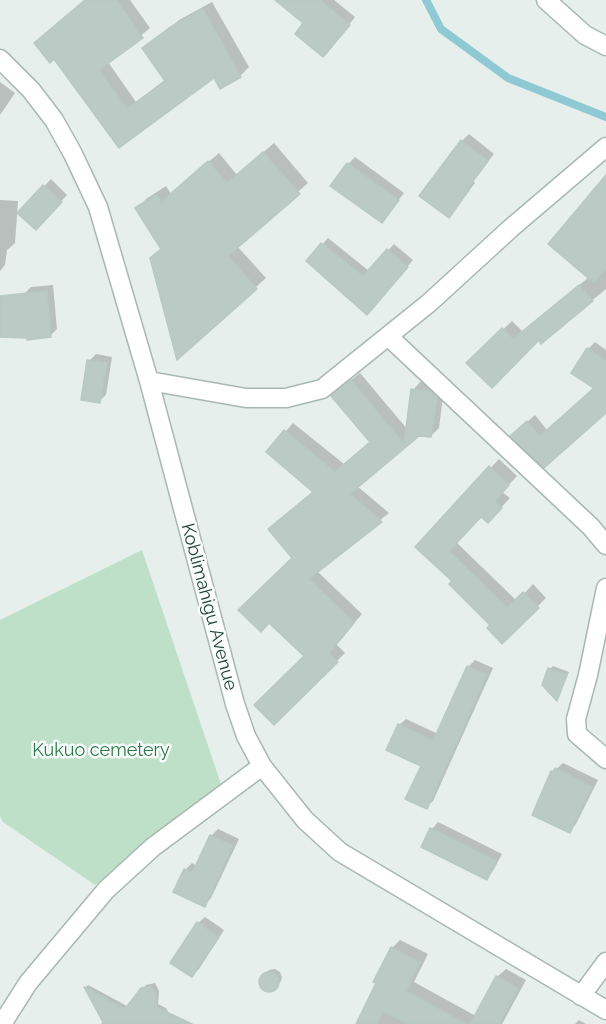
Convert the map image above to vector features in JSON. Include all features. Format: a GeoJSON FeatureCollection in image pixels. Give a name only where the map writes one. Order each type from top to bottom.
{"type":"FeatureCollection","features":[{"type":"Feature","properties":{"kind":"street"},"geometry":{"type":"LineString","coordinates":[[546,0],[585,35],[606,46]]}},
{"type":"Feature","properties":{"kind":"street","name":"Koblimahigu Avenue"},"geometry":{"type":"LineString","coordinates":[[0,59],[31,90],[54,120],[98,207],[149,381],[234,704],[246,736],[262,766],[305,820],[340,852],[606,1010]]}},
{"type":"Feature","properties":{"kind":"street"},"geometry":{"type":"LineString","coordinates":[[149,381],[246,398],[286,398],[322,389],[429,303],[606,147]]}},
{"type":"Feature","properties":{"kind":"street"},"geometry":{"type":"LineString","coordinates":[[389,337],[591,527],[606,545]]}},
{"type":"Feature","properties":{"kind":"street"},"geometry":{"type":"LineString","coordinates":[[606,588],[593,654],[576,719],[577,734],[606,759]]}},
{"type":"Feature","properties":{"kind":"street"},"geometry":{"type":"LineString","coordinates":[[2,1024],[28,983],[106,890],[153,847],[262,766]]}},
{"type":"Feature","properties":{"kind":"street"},"geometry":{"type":"LineString","coordinates":[[581,996],[606,962]]}},
{"type":"Feature","properties":{"kind":"green space","name":"Kukuo cemetery"},"geometry":{"type":"Polygon","coordinates":[[[142,550],[222,787],[95,885],[3,822],[0,816],[0,620],[142,550]]]}},
{"type":"Feature","properties":{"kind":"building"},"geometry":{"type":"Polygon","coordinates":[[[85,0],[116,0],[143,38],[99,70],[127,109],[165,81],[142,48],[169,28],[203,9],[241,77],[220,89],[214,78],[119,148],[54,59],[50,63],[34,43],[85,0]]]}},
{"type":"Feature","properties":{"kind":"building"},"geometry":{"type":"Polygon","coordinates":[[[275,0],[320,0],[350,25],[323,57],[295,34],[303,23],[275,0]]]}},
{"type":"Feature","properties":{"kind":"building"},"geometry":{"type":"Polygon","coordinates":[[[461,140],[488,161],[449,218],[419,196],[461,140]]]}},
{"type":"Feature","properties":{"kind":"building"},"geometry":{"type":"Polygon","coordinates":[[[263,152],[300,194],[228,256],[257,289],[177,360],[150,258],[161,249],[135,208],[156,195],[161,202],[208,161],[227,183],[263,152]]]}},
{"type":"Feature","properties":{"kind":"building"},"geometry":{"type":"Polygon","coordinates":[[[347,163],[399,200],[382,223],[330,186],[347,163]]]}},
{"type":"Feature","properties":{"kind":"building"},"geometry":{"type":"Polygon","coordinates":[[[606,175],[606,268],[594,283],[548,244],[606,175]]]}},
{"type":"Feature","properties":{"kind":"building"},"geometry":{"type":"Polygon","coordinates":[[[43,185],[62,202],[36,230],[17,213],[43,185]]]}},
{"type":"Feature","properties":{"kind":"building"},"geometry":{"type":"Polygon","coordinates":[[[321,243],[363,276],[387,249],[408,267],[367,315],[306,261],[321,243]]]}},
{"type":"Feature","properties":{"kind":"building"},"geometry":{"type":"Polygon","coordinates":[[[579,285],[593,301],[541,344],[539,340],[492,388],[466,363],[502,328],[513,339],[579,285]]]}},
{"type":"Feature","properties":{"kind":"building"},"geometry":{"type":"Polygon","coordinates":[[[47,291],[51,337],[27,340],[27,338],[0,337],[0,296],[47,291]]]}},
{"type":"Feature","properties":{"kind":"building"},"geometry":{"type":"Polygon","coordinates":[[[587,348],[606,361],[606,413],[544,468],[510,436],[527,421],[540,436],[594,388],[571,373],[587,348]]]}},
{"type":"Feature","properties":{"kind":"building"},"geometry":{"type":"Polygon","coordinates":[[[87,360],[107,363],[100,403],[81,400],[87,360]]]}},
{"type":"Feature","properties":{"kind":"building"},"geometry":{"type":"Polygon","coordinates":[[[351,380],[404,444],[411,389],[431,392],[437,397],[431,437],[419,436],[350,494],[382,522],[309,579],[354,623],[329,653],[338,662],[274,725],[254,705],[304,656],[269,623],[261,632],[238,610],[292,558],[268,529],[313,492],[266,452],[284,430],[335,472],[370,442],[331,396],[351,380]]]}},
{"type":"Feature","properties":{"kind":"building"},"geometry":{"type":"Polygon","coordinates":[[[489,466],[509,485],[495,501],[502,508],[488,523],[481,517],[449,551],[507,608],[523,592],[539,608],[502,644],[487,628],[490,625],[449,584],[452,581],[415,547],[489,466]]]}},
{"type":"Feature","properties":{"kind":"building"},"geometry":{"type":"Polygon","coordinates":[[[467,666],[487,675],[427,809],[405,799],[421,766],[386,750],[398,724],[433,741],[467,666]]]}},
{"type":"Feature","properties":{"kind":"building"},"geometry":{"type":"Polygon","coordinates":[[[548,668],[567,675],[557,701],[542,685],[548,668]]]}},
{"type":"Feature","properties":{"kind":"building"},"geometry":{"type":"Polygon","coordinates":[[[555,768],[592,787],[570,833],[532,815],[551,771],[553,772],[555,768]]]}},
{"type":"Feature","properties":{"kind":"building"},"geometry":{"type":"Polygon","coordinates":[[[430,828],[496,861],[487,880],[421,847],[430,828]]]}},
{"type":"Feature","properties":{"kind":"building"},"geometry":{"type":"Polygon","coordinates":[[[210,835],[233,846],[205,907],[173,892],[184,869],[192,873],[210,835]]]}},
{"type":"Feature","properties":{"kind":"building"},"geometry":{"type":"Polygon","coordinates":[[[197,922],[219,937],[192,977],[170,963],[197,922]]]}},
{"type":"Feature","properties":{"kind":"building"},"geometry":{"type":"Polygon","coordinates":[[[391,947],[420,963],[406,991],[466,1024],[408,1024],[383,1011],[377,1024],[356,1024],[376,983],[373,982],[391,947]]]}},
{"type":"Feature","properties":{"kind":"building"},"geometry":{"type":"Polygon","coordinates":[[[265,972],[273,972],[279,978],[279,986],[273,992],[265,992],[259,986],[259,978],[265,972]]]}},
{"type":"Feature","properties":{"kind":"building"},"geometry":{"type":"Polygon","coordinates":[[[496,976],[518,989],[499,1024],[470,1024],[496,976]]]}},
{"type":"Feature","properties":{"kind":"building"},"geometry":{"type":"Polygon","coordinates":[[[151,986],[156,994],[156,1007],[192,1024],[104,1024],[84,987],[125,1009],[141,988],[151,986]]]}},
{"type":"Feature","properties":{"kind":"waterway"},"geometry":{"type":"LineString","coordinates":[[426,0],[441,29],[508,78],[606,117]]}}]}
